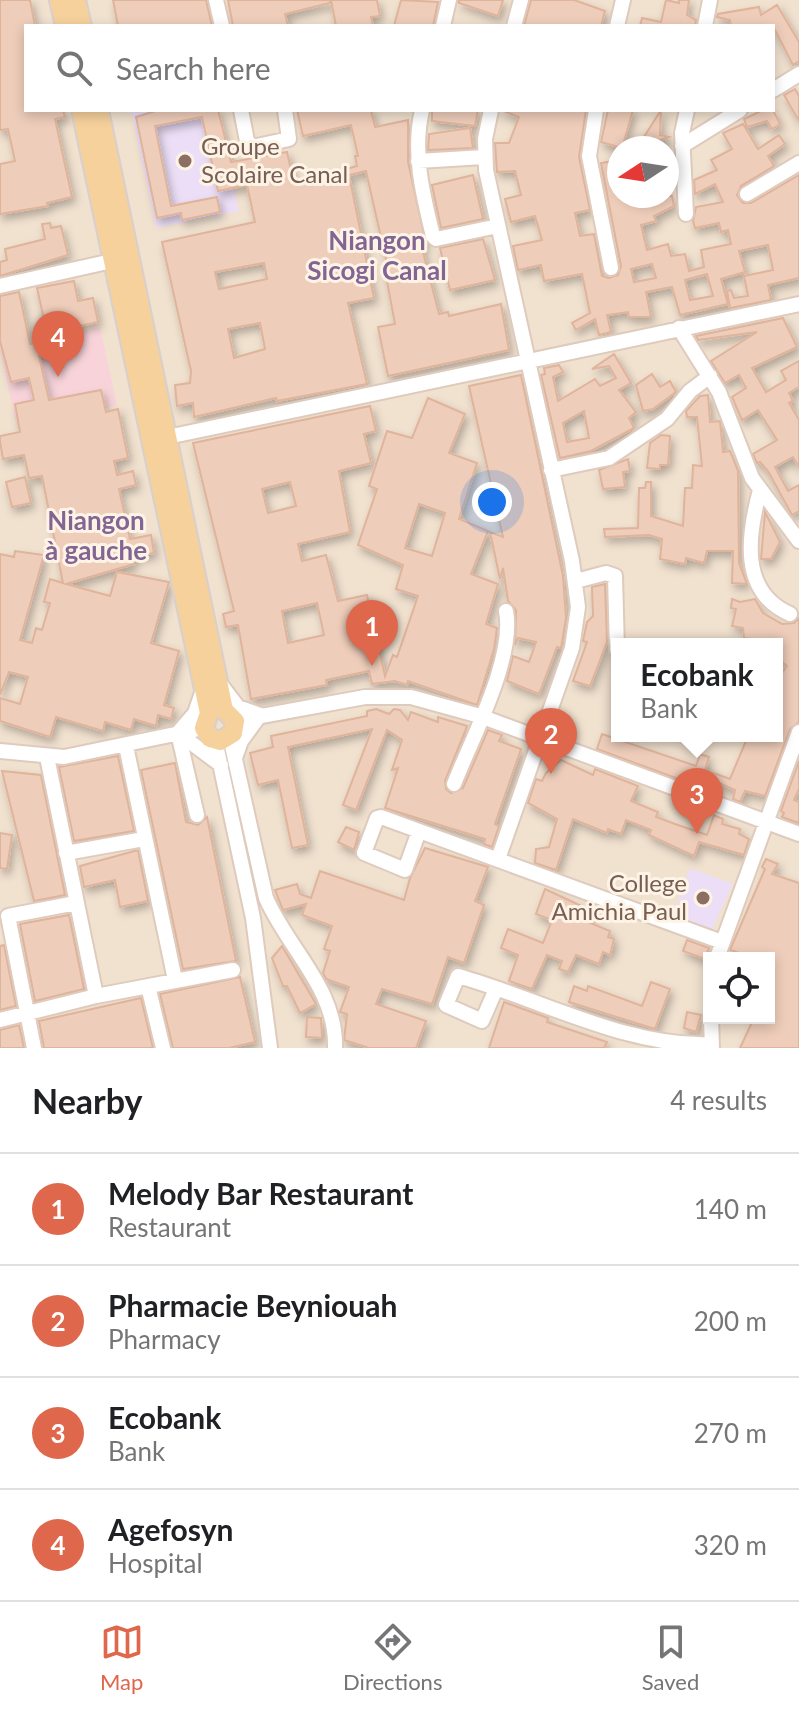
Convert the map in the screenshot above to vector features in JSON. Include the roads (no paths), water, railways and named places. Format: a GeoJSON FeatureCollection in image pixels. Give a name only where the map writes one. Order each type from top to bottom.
{"type":"FeatureCollection","features":[{"type":"Feature","properties":{"kind":"main road"},"geometry":{"type":"LineString","coordinates":[[76,0],[82,24]]}},
{"type":"Feature","properties":{"kind":"main road"},"geometry":{"type":"LineString","coordinates":[[82,112],[121,258],[219,725]]}},
{"type":"Feature","properties":{"kind":"main road"},"geometry":{"type":"LineString","coordinates":[[99,112],[121,258]]}},
{"type":"Feature","properties":{"kind":"street"},"geometry":{"type":"LineString","coordinates":[[216,0],[222,24]]}},
{"type":"Feature","properties":{"kind":"street"},"geometry":{"type":"LineString","coordinates":[[443,24],[449,0]]}},
{"type":"Feature","properties":{"kind":"street"},"geometry":{"type":"LineString","coordinates":[[515,24],[521,0]]}},
{"type":"Feature","properties":{"kind":"street"},"geometry":{"type":"LineString","coordinates":[[617,24],[623,0]]}},
{"type":"Feature","properties":{"kind":"street"},"geometry":{"type":"LineString","coordinates":[[705,24],[710,0]]}},
{"type":"Feature","properties":{"kind":"street"},"geometry":{"type":"LineString","coordinates":[[775,89],[799,74]]}},
{"type":"Feature","properties":{"kind":"street"},"geometry":{"type":"LineString","coordinates":[[241,112],[247,141],[253,147],[289,139],[285,112]]}},
{"type":"Feature","properties":{"kind":"street"},"geometry":{"type":"LineString","coordinates":[[422,112],[418,161],[433,236],[436,239],[498,226]]}},
{"type":"Feature","properties":{"kind":"street"},"geometry":{"type":"LineString","coordinates":[[491,112],[484,157],[576,581],[576,628],[542,740],[498,859]]}},
{"type":"Feature","properties":{"kind":"street"},"geometry":{"type":"LineString","coordinates":[[596,112],[589,156],[611,268]]}},
{"type":"Feature","properties":{"kind":"street"},"geometry":{"type":"LineString","coordinates":[[686,214],[682,146],[687,112]]}},
{"type":"Feature","properties":{"kind":"street"},"geometry":{"type":"LineString","coordinates":[[682,146],[737,112]]}},
{"type":"Feature","properties":{"kind":"street"},"geometry":{"type":"LineString","coordinates":[[418,161],[484,157]]}},
{"type":"Feature","properties":{"kind":"street"},"geometry":{"type":"LineString","coordinates":[[747,194],[799,163]]}},
{"type":"Feature","properties":{"kind":"street"},"geometry":{"type":"LineString","coordinates":[[0,286],[121,258]]}},
{"type":"Feature","properties":{"kind":"street"},"geometry":{"type":"LineString","coordinates":[[160,439],[795,304],[799,320]]}},
{"type":"Feature","properties":{"kind":"street"},"geometry":{"type":"LineString","coordinates":[[679,328],[710,376],[760,490],[799,541]]}},
{"type":"Feature","properties":{"kind":"street"},"geometry":{"type":"LineString","coordinates":[[551,470],[609,458],[667,419],[690,391],[710,376]]}},
{"type":"Feature","properties":{"kind":"street"},"geometry":{"type":"LineString","coordinates":[[760,490],[749,541],[752,571],[765,596],[790,614]]}},
{"type":"Feature","properties":{"kind":"street"},"geometry":{"type":"LineString","coordinates":[[576,581],[606,573],[615,576],[617,638]]}},
{"type":"Feature","properties":{"kind":"street"},"geometry":{"type":"LineString","coordinates":[[454,784],[510,630],[506,611]]}},
{"type":"Feature","properties":{"kind":"street"},"geometry":{"type":"LineString","coordinates":[[178,733],[195,713],[211,684],[238,707],[260,715]]}},
{"type":"Feature","properties":{"kind":"street"},"geometry":{"type":"LineString","coordinates":[[0,751],[47,757],[126,746],[260,715],[391,695],[435,702],[480,716],[799,834]]}},
{"type":"Feature","properties":{"kind":"street"},"geometry":{"type":"LineString","coordinates":[[228,762],[260,715]]}},
{"type":"Feature","properties":{"kind":"street"},"geometry":{"type":"LineString","coordinates":[[219,725],[253,879],[270,1048]]}},
{"type":"Feature","properties":{"kind":"street"},"geometry":{"type":"LineString","coordinates":[[719,952],[799,732]]}},
{"type":"Feature","properties":{"kind":"street"},"geometry":{"type":"LineString","coordinates":[[178,733],[228,762]]}},
{"type":"Feature","properties":{"kind":"street"},"geometry":{"type":"LineString","coordinates":[[178,733],[197,815]]}},
{"type":"Feature","properties":{"kind":"street"},"geometry":{"type":"LineString","coordinates":[[126,746],[175,980]]}},
{"type":"Feature","properties":{"kind":"street"},"geometry":{"type":"LineString","coordinates":[[47,757],[96,996]]}},
{"type":"Feature","properties":{"kind":"street"},"geometry":{"type":"LineString","coordinates":[[419,831],[722,942]]}},
{"type":"Feature","properties":{"kind":"street"},"geometry":{"type":"LineString","coordinates":[[66,853],[144,839]]}},
{"type":"Feature","properties":{"kind":"street"},"geometry":{"type":"LineString","coordinates":[[253,879],[320,987],[328,1005],[335,1048]]}},
{"type":"Feature","properties":{"kind":"street"},"geometry":{"type":"LineString","coordinates":[[34,1048],[8,916],[76,903]]}},
{"type":"Feature","properties":{"kind":"street"},"geometry":{"type":"LineString","coordinates":[[0,1020],[96,996],[233,970]]}},
{"type":"Feature","properties":{"kind":"street"},"geometry":{"type":"LineString","coordinates":[[148,986],[163,1048]]}},
{"type":"Feature","properties":{"kind":"street"},"geometry":{"type":"LineString","coordinates":[[496,989],[642,1040],[678,1047],[712,1046],[711,1024]]}},
{"type":"Feature","properties":{"kind":"place","name":"Groupe Scolaire Canal"},"geometry":{"type":"Point","coordinates":[185,161]}},
{"type":"Feature","properties":{"kind":"place","name":"Agefosyn"},"geometry":{"type":"Point","coordinates":[58,377]}},
{"type":"Feature","properties":{"kind":"place","name":"Melody Bar Restaurant"},"geometry":{"type":"Point","coordinates":[372,666]}},
{"type":"Feature","properties":{"kind":"place","name":"Pharmacie Beyniouah"},"geometry":{"type":"Point","coordinates":[551,774]}},
{"type":"Feature","properties":{"kind":"place","name":"Ecobank"},"geometry":{"type":"Point","coordinates":[697,834]}},
{"type":"Feature","properties":{"kind":"place","name":"College Amichia Paul"},"geometry":{"type":"Point","coordinates":[703,898]}},
{"type":"Feature","properties":{"kind":"district","name":"Niangon Sicogi Canal"},"geometry":{"type":"Point","coordinates":[377,256]}},
{"type":"Feature","properties":{"kind":"district","name":"Niangon à gauche"},"geometry":{"type":"Point","coordinates":[96,536]}}]}
